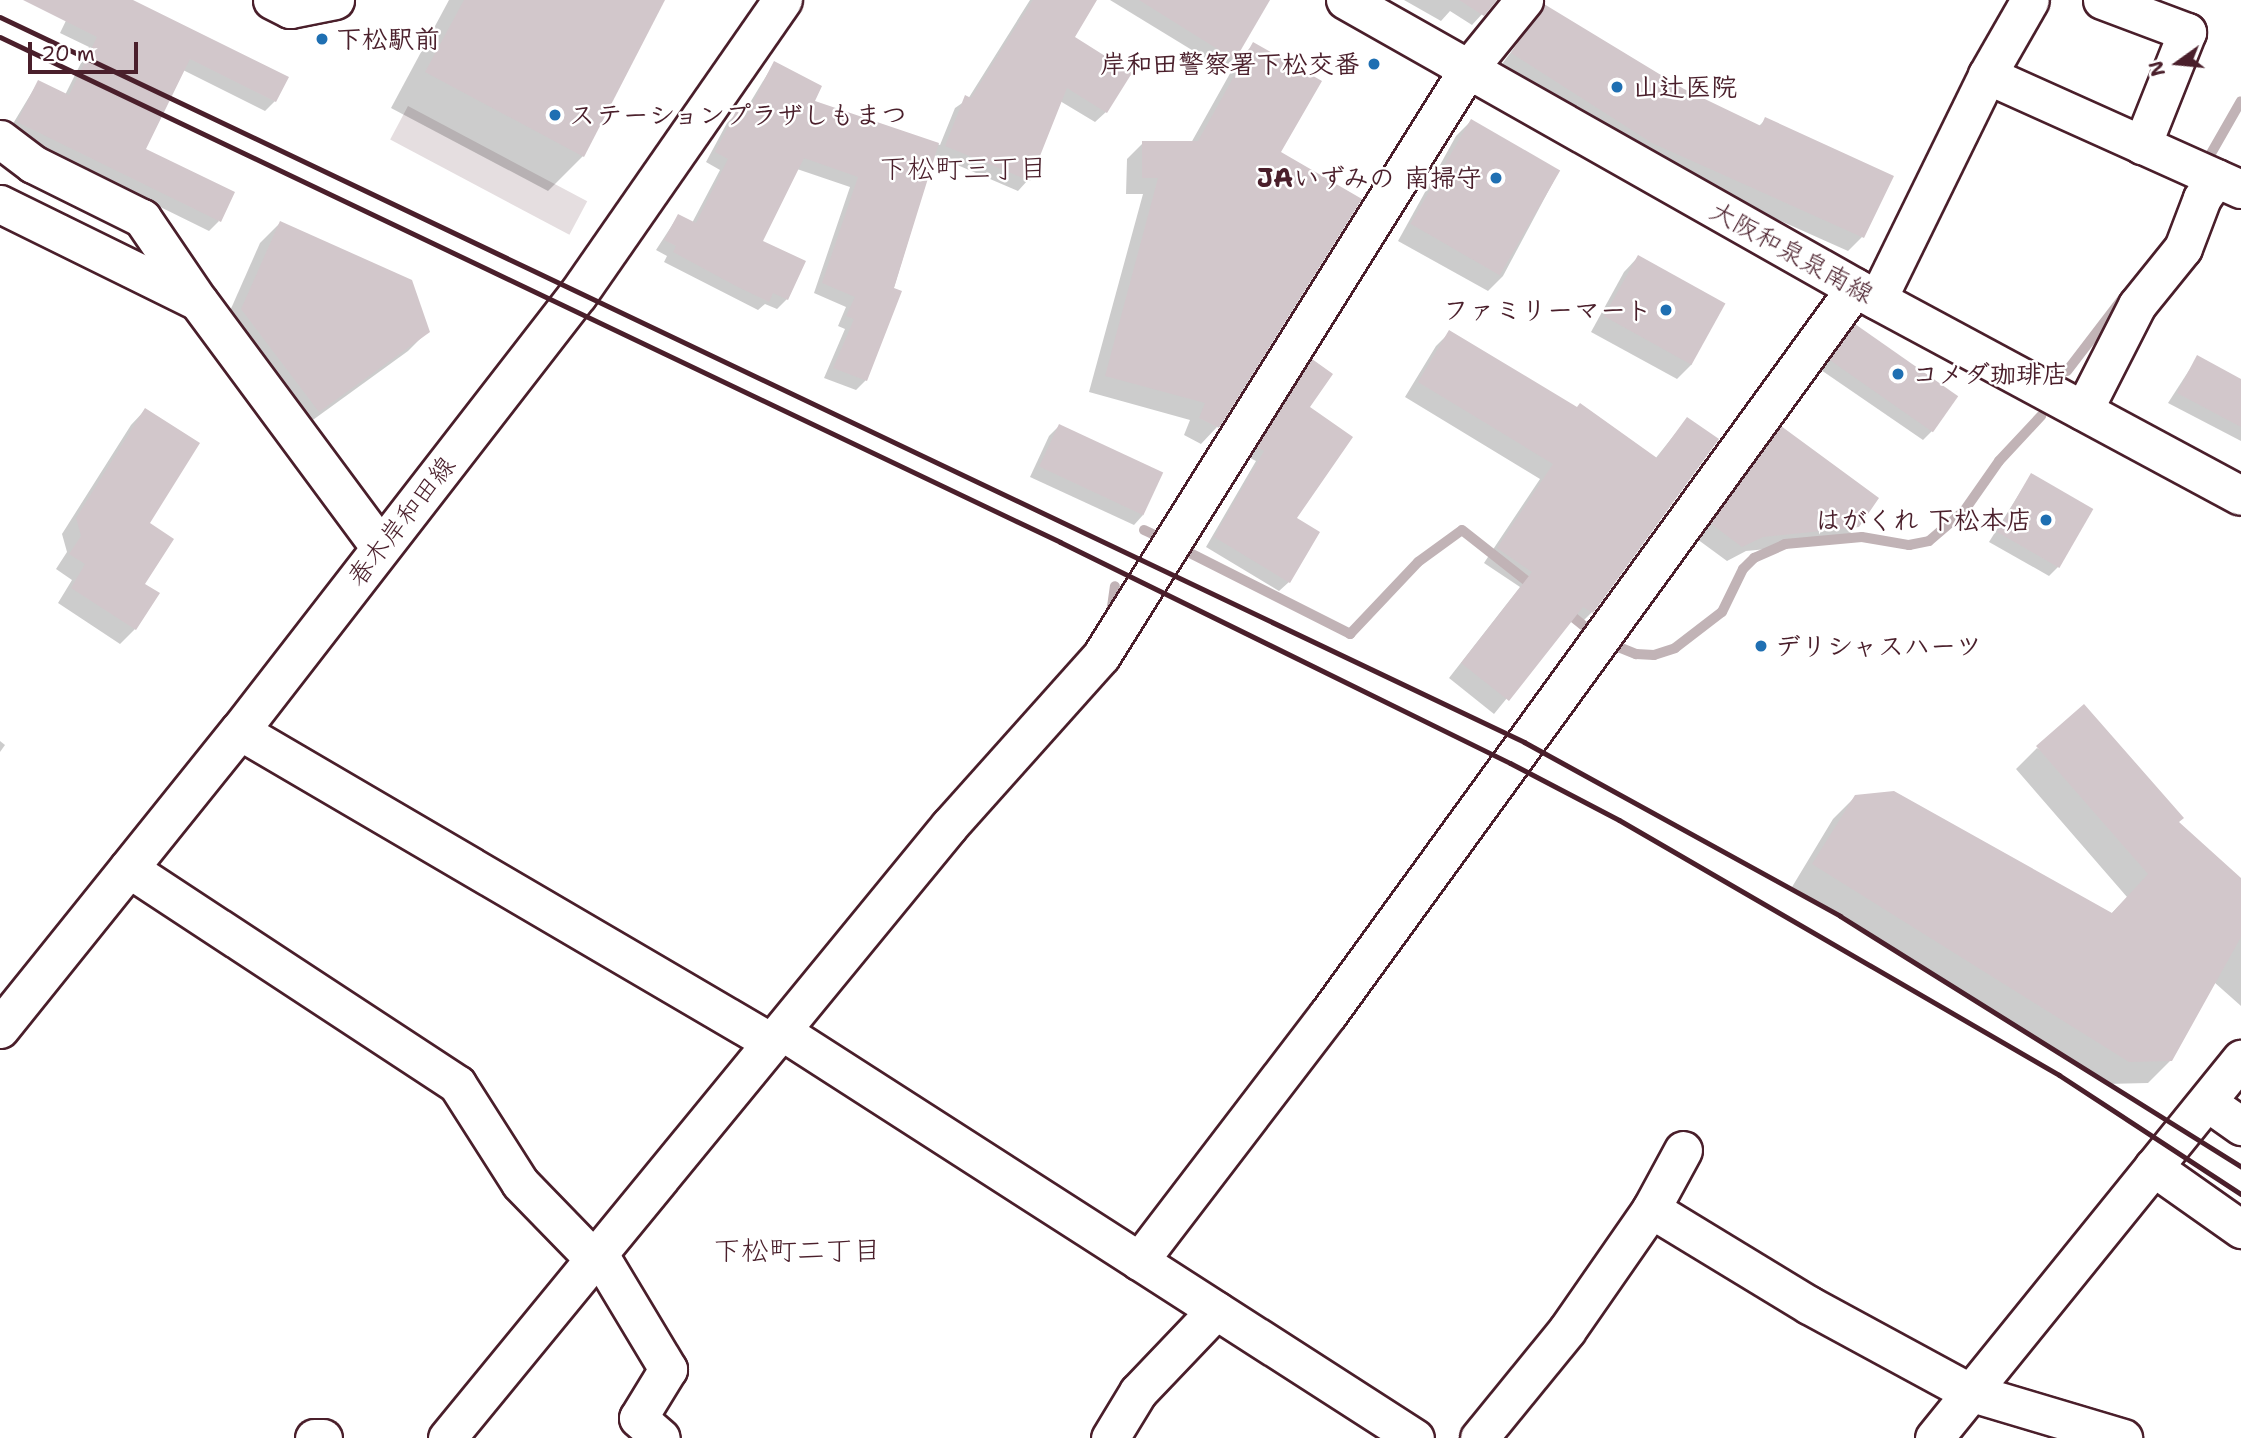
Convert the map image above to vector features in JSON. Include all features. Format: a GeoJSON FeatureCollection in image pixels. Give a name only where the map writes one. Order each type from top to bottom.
{"type":"FeatureCollection","features":[{"type":"Feature","properties":{"kind":"main road","name":"春木岸和田線"},"geometry":{"type":"LineString","coordinates":[[0,1029],[240,731],[578,295],[783,0]]}},
{"type":"Feature","properties":{"kind":"main road","name":"大阪和泉泉南線"},"geometry":{"type":"LineString","coordinates":[[1346,0],[1866,294],[2241,496]]}},
{"type":"Feature","properties":{"kind":"main road"},"geometry":{"type":"LineString","coordinates":[[199,302],[380,547]]}},
{"type":"Feature","properties":{"kind":"street"},"geometry":{"type":"LineString","coordinates":[[272,0],[290,9],[335,0]]}},
{"type":"Feature","properties":{"kind":"street"},"geometry":{"type":"LineString","coordinates":[[447,1438],[594,1254],[777,1037],[949,826],[1101,656],[1468,69],[1524,0]]}},
{"type":"Feature","properties":{"kind":"street"},"geometry":{"type":"LineString","coordinates":[[1139,1261],[1328,1014],[1866,294],[2030,0]]}},
{"type":"Feature","properties":{"kind":"street"},"geometry":{"type":"LineString","coordinates":[[2102,0],[2187,32],[2142,145]]}},
{"type":"Feature","properties":{"kind":"street"},"geometry":{"type":"LineString","coordinates":[[1987,75],[2229,183]]}},
{"type":"Feature","properties":{"kind":"street"},"geometry":{"type":"LineString","coordinates":[[0,139],[33,164],[142,218],[199,302]]}},
{"type":"Feature","properties":{"kind":"street"},"geometry":{"type":"LineString","coordinates":[[33,164],[6,188],[4,206],[199,302]]}},
{"type":"Feature","properties":{"kind":"street"},"geometry":{"type":"LineString","coordinates":[[2082,411],[2137,305],[2183,248],[2202,198],[2229,183]]}},
{"type":"Feature","properties":{"kind":"street"},"geometry":{"type":"LineString","coordinates":[[118,261],[133,251],[142,218]]}},
{"type":"Feature","properties":{"kind":"street"},"geometry":{"type":"LineString","coordinates":[[240,731],[777,1037],[1139,1261],[1415,1438]]}},
{"type":"Feature","properties":{"kind":"street"},"geometry":{"type":"LineString","coordinates":[[128,868],[457,1084],[520,1183],[594,1254],[668,1369],[638,1418],[660,1438]]}},
{"type":"Feature","properties":{"kind":"street"},"geometry":{"type":"LineString","coordinates":[[1934,1438],[2241,1059]]}},
{"type":"Feature","properties":{"kind":"street"},"geometry":{"type":"LineString","coordinates":[[2207,1102],[2241,1126]]}},
{"type":"Feature","properties":{"kind":"street"},"geometry":{"type":"LineString","coordinates":[[1479,1438],[1567,1330],[1650,1209],[1682,1150]]}},
{"type":"Feature","properties":{"kind":"street"},"geometry":{"type":"LineString","coordinates":[[2153,1167],[2241,1229]]}},
{"type":"Feature","properties":{"kind":"street"},"geometry":{"type":"LineString","coordinates":[[1650,1209],[1809,1305],[1969,1392],[2123,1438]]}},
{"type":"Feature","properties":{"kind":"street"},"geometry":{"type":"LineString","coordinates":[[1110,1438],[1138,1392],[1216,1310]]}},
{"type":"Feature","properties":{"kind":"street"},"geometry":{"type":"LineString","coordinates":[[314,1438],[323,1438]]}},
{"type":"Feature","properties":{"kind":"shaded area"},"geometry":{"type":"Polygon","coordinates":[[[408,106],[587,201],[569,235],[390,140],[408,106]]]}},
{"type":"Feature","properties":{"kind":"building"},"geometry":{"type":"Polygon","coordinates":[[[23,0],[133,0],[289,77],[276,102],[190,59],[146,149],[235,192],[221,222],[17,122],[38,80],[69,95],[97,37],[23,0]]]}},
{"type":"Feature","properties":{"kind":"building","name":"ステーションプラザしもまつ"},"geometry":{"type":"Polygon","coordinates":[[[464,0],[665,0],[584,157],[425,72],[464,0]]]}},
{"type":"Feature","properties":{"kind":"building"},"geometry":{"type":"Polygon","coordinates":[[[1033,0],[1097,0],[1075,37],[1132,73],[1107,113],[1067,88],[1030,181],[945,146],[965,95],[971,98],[1033,0]]]}},
{"type":"Feature","properties":{"kind":"building"},"geometry":{"type":"Polygon","coordinates":[[[1139,0],[1270,0],[1235,60],[1139,0]]]}},
{"type":"Feature","properties":{"kind":"building"},"geometry":{"type":"Polygon","coordinates":[[[1459,0],[1497,0],[1484,16],[1459,0]]]}},
{"type":"Feature","properties":{"kind":"building"},"geometry":{"type":"Polygon","coordinates":[[[1544,4],[1684,89],[1761,126],[1765,117],[1894,176],[1864,238],[1652,143],[1511,53],[1544,4]]]}},
{"type":"Feature","properties":{"kind":"building"},"geometry":{"type":"Polygon","coordinates":[[[1253,42],[1322,81],[1281,152],[1362,199],[1219,428],[1199,418],[1205,403],[1105,376],[1158,178],[1142,178],[1142,141],[1198,141],[1253,42]]]}},
{"type":"Feature","properties":{"kind":"building"},"geometry":{"type":"Polygon","coordinates":[[[774,61],[822,86],[815,101],[939,143],[894,288],[902,291],[867,381],[833,368],[854,319],[846,316],[855,297],[822,283],[858,177],[804,158],[763,241],[806,261],[788,300],[773,293],[769,302],[673,252],[676,246],[664,240],[678,214],[696,223],[728,159],[715,152],[736,111],[746,116],[774,61]]]}},
{"type":"Feature","properties":{"kind":"building"},"geometry":{"type":"Polygon","coordinates":[[[1471,119],[1560,170],[1500,275],[1410,224],[1471,119]]]}},
{"type":"Feature","properties":{"kind":"building"},"geometry":{"type":"Polygon","coordinates":[[[280,221],[412,280],[430,332],[319,412],[241,309],[280,221]]]}},
{"type":"Feature","properties":{"kind":"building","name":"ファミリーマート"},"geometry":{"type":"Polygon","coordinates":[[[1638,255],[1725,303],[1692,365],[1604,316],[1638,255]]]}},
{"type":"Feature","properties":{"kind":"building"},"geometry":{"type":"Polygon","coordinates":[[[1855,324],[1958,396],[1933,432],[1830,360],[1855,324]]]}},
{"type":"Feature","properties":{"kind":"building"},"geometry":{"type":"Polygon","coordinates":[[[1449,330],[1577,407],[1580,403],[1657,458],[1687,417],[1719,439],[1593,613],[1583,607],[1509,701],[1461,663],[1532,572],[1497,548],[1553,464],[1418,382],[1449,330]]]}},
{"type":"Feature","properties":{"kind":"building"},"geometry":{"type":"Polygon","coordinates":[[[2197,355],[2241,379],[2241,427],[2177,393],[2197,355]]]}},
{"type":"Feature","properties":{"kind":"building"},"geometry":{"type":"Polygon","coordinates":[[[1312,359],[1333,374],[1310,407],[1353,437],[1297,518],[1320,532],[1290,583],[1214,537],[1264,451],[1257,447],[1312,359]]]}},
{"type":"Feature","properties":{"kind":"building"},"geometry":{"type":"Polygon","coordinates":[[[145,408],[200,443],[150,523],[174,539],[145,584],[160,593],[136,630],[71,588],[85,564],[69,554],[81,536],[76,518],[145,408]]]}},
{"type":"Feature","properties":{"kind":"building"},"geometry":{"type":"Polygon","coordinates":[[[1059,424],[1163,473],[1143,515],[1039,467],[1059,424]]]}},
{"type":"Feature","properties":{"kind":"building"},"geometry":{"type":"Polygon","coordinates":[[[1781,426],[1879,498],[1859,527],[1763,537],[1742,547],[1710,523],[1781,426]]]}},
{"type":"Feature","properties":{"kind":"building","name":"はがくれ 下松本店"},"geometry":{"type":"Polygon","coordinates":[[[2031,473],[2093,509],[2059,568],[1997,532],[2031,473]]]}},
{"type":"Feature","properties":{"kind":"building"},"geometry":{"type":"Polygon","coordinates":[[[2084,704],[2184,818],[2179,822],[2241,878],[2241,937],[2172,1061],[2129,1062],[1812,864],[1855,795],[1894,791],[2112,913],[2148,874],[2036,746],[2084,704]]]}},
{"type":"Feature","properties":{"kind":"waterway"},"geometry":{"type":"LineString","coordinates":[[2209,157],[2241,101]]}},
{"type":"Feature","properties":{"kind":"waterway"},"geometry":{"type":"LineString","coordinates":[[2067,371],[2122,299]]}},
{"type":"Feature","properties":{"kind":"waterway"},"geometry":{"type":"LineString","coordinates":[[1616,646],[1636,654],[1654,655],[1675,648],[1722,612],[1743,569],[1754,558],[1785,544],[1862,537],[1909,545],[1929,541],[1964,511],[1999,461],[2041,416]]}},
{"type":"Feature","properties":{"kind":"waterway"},"geometry":{"type":"LineString","coordinates":[[1144,530],[1165,540]]}},
{"type":"Feature","properties":{"kind":"waterway"},"geometry":{"type":"LineString","coordinates":[[1188,552],[1350,634],[1418,562],[1462,530],[1537,589]]}},
{"type":"Feature","properties":{"kind":"waterway"},"geometry":{"type":"LineString","coordinates":[[1111,614],[1115,586]]}},
{"type":"Feature","properties":{"kind":"waterway"},"geometry":{"type":"LineString","coordinates":[[1563,609],[1591,632]]}},
{"type":"Feature","properties":{"kind":"railway"},"geometry":{"type":"LineString","coordinates":[[0,17],[1524,742],[1840,916],[2241,1167]]}},
{"type":"Feature","properties":{"kind":"railway"},"geometry":{"type":"LineString","coordinates":[[0,37],[1060,542],[1510,763],[1619,820],[2059,1075],[2241,1194]]}},
{"type":"Feature","properties":{"kind":"place","name":"下松駅前"},"geometry":{"type":"Point","coordinates":[322,39]}},
{"type":"Feature","properties":{"kind":"place","name":"岸和田警察署下松交番"},"geometry":{"type":"Point","coordinates":[1374,64]}},
{"type":"Feature","properties":{"kind":"place","name":"山辻医院"},"geometry":{"type":"Point","coordinates":[1617,87]}},
{"type":"Feature","properties":{"kind":"place","name":"ステーションプラザしもまつ"},"geometry":{"type":"Point","coordinates":[555,115]}},
{"type":"Feature","properties":{"kind":"place","name":"JAいずみの 南掃守"},"geometry":{"type":"Point","coordinates":[1496,178]}},
{"type":"Feature","properties":{"kind":"place","name":"ファミリーマート"},"geometry":{"type":"Point","coordinates":[1666,310]}},
{"type":"Feature","properties":{"kind":"place","name":"コメダ珈琲店"},"geometry":{"type":"Point","coordinates":[1898,374]}},
{"type":"Feature","properties":{"kind":"place","name":"はがくれ 下松本店"},"geometry":{"type":"Point","coordinates":[2046,520]}},
{"type":"Feature","properties":{"kind":"place","name":"デリシャスハーツ"},"geometry":{"type":"Point","coordinates":[1761,646]}},
{"type":"Feature","properties":{"kind":"district","name":"下松町三丁目"},"geometry":{"type":"Point","coordinates":[963,168]}},
{"type":"Feature","properties":{"kind":"district","name":"下松町二丁目"},"geometry":{"type":"Point","coordinates":[797,1250]}}]}
